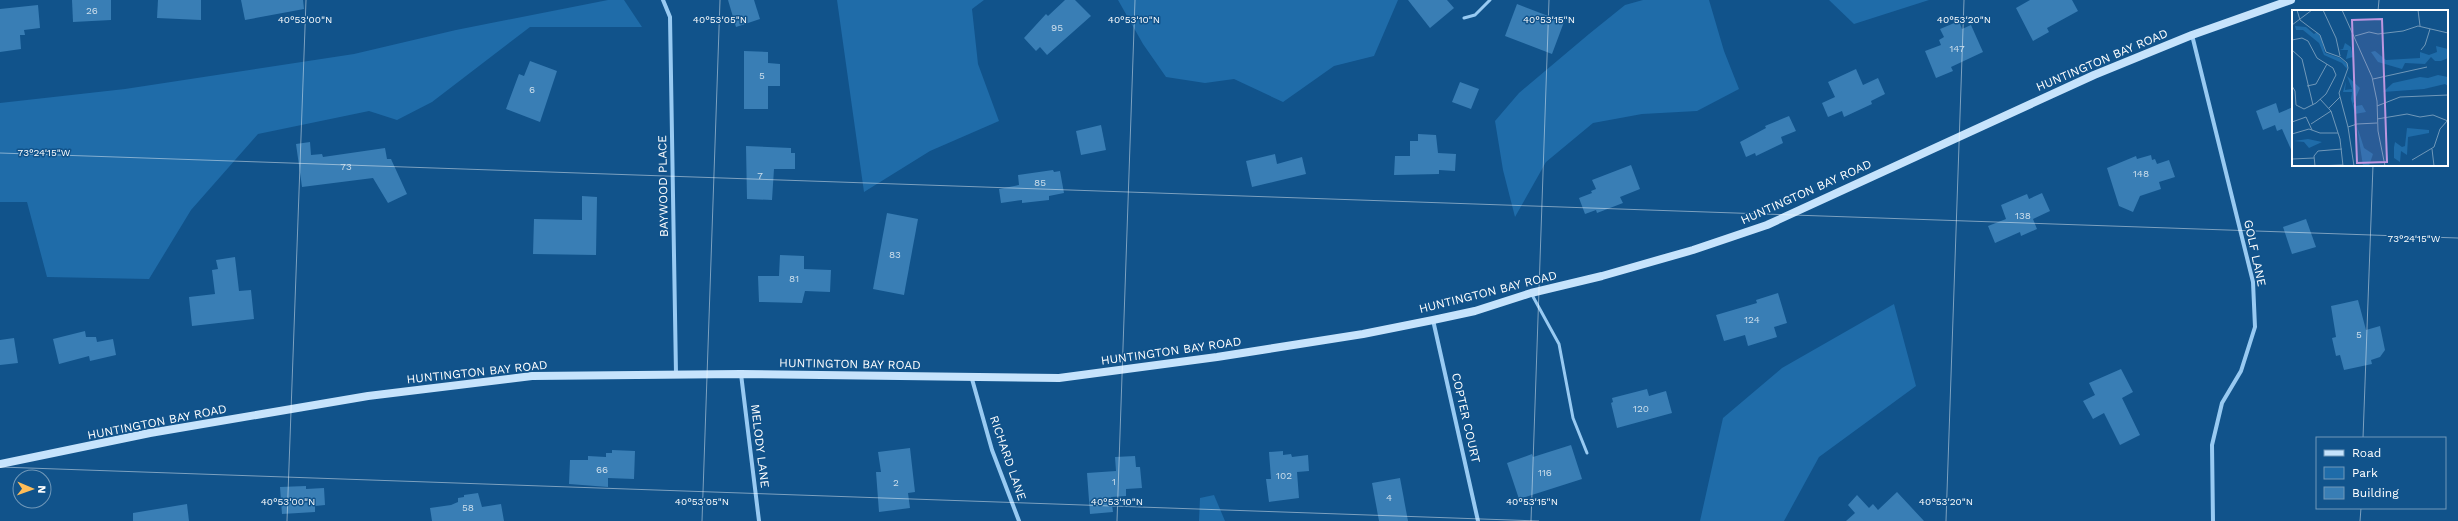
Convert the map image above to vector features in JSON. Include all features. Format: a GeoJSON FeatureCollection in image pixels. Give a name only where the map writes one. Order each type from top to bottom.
{"type":"FeatureCollection","features":[{"type":"Feature","properties":{"kind":"street","name":"BAYWOOD PLACE"},"geometry":{"type":"LineString","coordinates":[[664,0],[670,17],[676,374]]}},
{"type":"Feature","properties":{"kind":"street","name":"HUNTINGTON BAY ROAD"},"geometry":{"type":"LineString","coordinates":[[0,464],[150,434],[368,396],[532,376],[740,374],[972,379],[1059,378],[1217,357],[1362,334],[1433,320],[1475,311],[1531,293],[1602,276],[1693,250],[1767,225],[2094,75],[2192,35],[2291,0]]}},
{"type":"Feature","properties":{"kind":"street","name":"GOLF LANE"},"geometry":{"type":"LineString","coordinates":[[2192,35],[2253,282],[2255,327],[2241,371],[2222,403],[2212,445],[2213,521]]}},
{"type":"Feature","properties":{"kind":"street","name":"COPTER COURT"},"geometry":{"type":"LineString","coordinates":[[1433,320],[1478,521]]}},
{"type":"Feature","properties":{"kind":"street","name":"MELODY LANE"},"geometry":{"type":"LineString","coordinates":[[740,374],[759,521]]}},
{"type":"Feature","properties":{"kind":"street","name":"RICHARD LANE"},"geometry":{"type":"LineString","coordinates":[[972,379],[992,450],[1019,521]]}},
{"type":"Feature","properties":{"kind":"lane"},"geometry":{"type":"LineString","coordinates":[[1464,18],[1475,15],[1490,0]]}},
{"type":"Feature","properties":{"kind":"lane"},"geometry":{"type":"LineString","coordinates":[[1531,293],[1559,344],[1573,418],[1587,453]]}},
{"type":"Feature","properties":{"kind":"green space"},"geometry":{"type":"Polygon","coordinates":[[[608,0],[624,0],[642,27],[530,27],[432,102],[397,120],[369,111],[258,134],[191,210],[149,279],[47,277],[27,202],[0,202],[0,103],[125,89],[354,54],[456,30],[608,0]]]}},
{"type":"Feature","properties":{"kind":"green space"},"geometry":{"type":"Polygon","coordinates":[[[837,0],[984,0],[972,9],[978,64],[999,121],[930,151],[864,192],[837,0]]]}},
{"type":"Feature","properties":{"kind":"green space"},"geometry":{"type":"Polygon","coordinates":[[[1118,0],[1398,0],[1374,56],[1334,66],[1283,102],[1234,79],[1205,83],[1166,77],[1143,44],[1118,0]]]}},
{"type":"Feature","properties":{"kind":"green space"},"geometry":{"type":"Polygon","coordinates":[[[1643,0],[1709,0],[1724,51],[1739,89],[1697,111],[1642,114],[1593,123],[1546,162],[1515,217],[1503,170],[1495,121],[1519,93],[1589,34],[1625,5],[1643,0]]]}},
{"type":"Feature","properties":{"kind":"green space"},"geometry":{"type":"Polygon","coordinates":[[[1829,0],[1929,0],[1854,24],[1829,0]]]}},
{"type":"Feature","properties":{"kind":"green space"},"geometry":{"type":"Polygon","coordinates":[[[1894,304],[1916,386],[1819,457],[1784,521],[1700,521],[1723,418],[1782,368],[1894,304]]]}},
{"type":"Feature","properties":{"kind":"green space"},"geometry":{"type":"Polygon","coordinates":[[[1214,495],[1225,521],[1199,521],[1200,498],[1214,495]]]}},
{"type":"Feature","properties":{"kind":"building"},"geometry":{"type":"Polygon","coordinates":[[[72,0],[111,0],[111,20],[73,22],[72,0]]]}},
{"type":"Feature","properties":{"kind":"building"},"geometry":{"type":"Polygon","coordinates":[[[158,0],[201,0],[201,20],[157,18],[158,0]]]}},
{"type":"Feature","properties":{"kind":"building"},"geometry":{"type":"Polygon","coordinates":[[[241,0],[303,0],[304,9],[245,20],[241,0]]]}},
{"type":"Feature","properties":{"kind":"building"},"geometry":{"type":"Polygon","coordinates":[[[728,0],[754,0],[760,19],[736,27],[728,0]]]}},
{"type":"Feature","properties":{"kind":"building"},"geometry":{"type":"Polygon","coordinates":[[[1065,0],[1075,0],[1091,16],[1047,55],[1040,47],[1036,51],[1024,38],[1046,14],[1048,16],[1065,0]]]}},
{"type":"Feature","properties":{"kind":"building"},"geometry":{"type":"Polygon","coordinates":[[[1408,0],[1447,0],[1454,8],[1430,28],[1408,0]]]}},
{"type":"Feature","properties":{"kind":"building"},"geometry":{"type":"Polygon","coordinates":[[[2030,0],[2072,0],[2078,11],[2047,28],[2049,32],[2033,41],[2016,8],[2030,0]]]}},
{"type":"Feature","properties":{"kind":"building"},"geometry":{"type":"Polygon","coordinates":[[[1517,4],[1564,22],[1552,54],[1505,36],[1517,4]]]}},
{"type":"Feature","properties":{"kind":"building"},"geometry":{"type":"Polygon","coordinates":[[[38,5],[40,28],[24,30],[25,35],[20,35],[21,49],[0,52],[0,9],[38,5]]]}},
{"type":"Feature","properties":{"kind":"building"},"geometry":{"type":"Polygon","coordinates":[[[1959,21],[1962,29],[1971,25],[1983,52],[1951,67],[1953,71],[1936,78],[1925,51],[1941,45],[1939,40],[1944,37],[1940,29],[1959,21]]]}},
{"type":"Feature","properties":{"kind":"building"},"geometry":{"type":"Polygon","coordinates":[[[744,51],[768,52],[768,63],[780,64],[780,86],[768,86],[768,109],[744,109],[744,51]]]}},
{"type":"Feature","properties":{"kind":"building"},"geometry":{"type":"Polygon","coordinates":[[[530,61],[557,71],[540,122],[506,109],[519,74],[524,76],[530,61]]]}},
{"type":"Feature","properties":{"kind":"building"},"geometry":{"type":"Polygon","coordinates":[[[1856,69],[1863,85],[1878,78],[1885,94],[1871,101],[1872,104],[1844,117],[1842,111],[1828,117],[1822,103],[1835,97],[1828,82],[1856,69]]]}},
{"type":"Feature","properties":{"kind":"building"},"geometry":{"type":"Polygon","coordinates":[[[1460,82],[1479,89],[1471,109],[1452,102],[1460,82]]]}},
{"type":"Feature","properties":{"kind":"building"},"geometry":{"type":"Polygon","coordinates":[[[2276,103],[2279,113],[2292,107],[2292,152],[2282,129],[2277,131],[2275,125],[2263,130],[2256,111],[2276,103]]]}},
{"type":"Feature","properties":{"kind":"building"},"geometry":{"type":"Polygon","coordinates":[[[1789,116],[1796,131],[1781,137],[1783,143],[1756,156],[1755,153],[1746,157],[1740,142],[1766,128],[1765,126],[1789,116]]]}},
{"type":"Feature","properties":{"kind":"building"},"geometry":{"type":"Polygon","coordinates":[[[1101,125],[1106,150],[1081,155],[1076,131],[1101,125]]]}},
{"type":"Feature","properties":{"kind":"building"},"geometry":{"type":"Polygon","coordinates":[[[1418,134],[1436,135],[1438,153],[1456,154],[1455,171],[1439,170],[1439,174],[1394,175],[1395,156],[1410,156],[1410,141],[1418,141],[1418,134]]]}},
{"type":"Feature","properties":{"kind":"building"},"geometry":{"type":"Polygon","coordinates":[[[310,142],[311,155],[322,154],[323,157],[385,148],[387,159],[391,159],[407,194],[388,203],[373,178],[302,187],[296,144],[310,142]]]}},
{"type":"Feature","properties":{"kind":"building"},"geometry":{"type":"Polygon","coordinates":[[[746,146],[791,148],[791,153],[795,153],[795,169],[774,169],[772,200],[747,199],[746,146]]]}},
{"type":"Feature","properties":{"kind":"building"},"geometry":{"type":"Polygon","coordinates":[[[1275,154],[1277,164],[1302,157],[1306,174],[1252,187],[1246,161],[1275,154]]]}},
{"type":"Feature","properties":{"kind":"building"},"geometry":{"type":"Polygon","coordinates":[[[2151,155],[2152,160],[2155,159],[2157,164],[2169,160],[2175,177],[2159,182],[2161,189],[2140,196],[2133,212],[2119,206],[2107,168],[2136,156],[2137,159],[2151,155]]]}},
{"type":"Feature","properties":{"kind":"building"},"geometry":{"type":"Polygon","coordinates":[[[1631,165],[1640,189],[1620,197],[1623,203],[1597,213],[1596,210],[1585,214],[1579,198],[1592,193],[1591,191],[1596,189],[1592,180],[1631,165]]]}},
{"type":"Feature","properties":{"kind":"building"},"geometry":{"type":"Polygon","coordinates":[[[1053,170],[1054,172],[1060,171],[1064,193],[1049,196],[1049,200],[1022,203],[1022,200],[1001,203],[999,189],[1019,185],[1018,175],[1053,170]]]}},
{"type":"Feature","properties":{"kind":"building"},"geometry":{"type":"Polygon","coordinates":[[[2042,193],[2050,211],[2033,219],[2037,229],[2021,236],[2020,232],[1995,243],[1988,226],[2006,219],[2001,205],[2027,194],[2029,199],[2042,193]]]}},
{"type":"Feature","properties":{"kind":"building"},"geometry":{"type":"Polygon","coordinates":[[[582,196],[597,197],[596,255],[533,254],[534,219],[582,220],[582,196]]]}},
{"type":"Feature","properties":{"kind":"building"},"geometry":{"type":"Polygon","coordinates":[[[887,213],[918,219],[904,295],[873,289],[887,213]]]}},
{"type":"Feature","properties":{"kind":"building"},"geometry":{"type":"Polygon","coordinates":[[[2306,219],[2316,247],[2292,254],[2283,227],[2306,219]]]}},
{"type":"Feature","properties":{"kind":"building"},"geometry":{"type":"Polygon","coordinates":[[[780,255],[804,256],[804,269],[831,270],[830,292],[805,291],[802,303],[759,302],[758,276],[779,276],[780,255]]]}},
{"type":"Feature","properties":{"kind":"building"},"geometry":{"type":"Polygon","coordinates":[[[235,257],[239,291],[251,290],[254,319],[192,326],[189,297],[215,294],[212,270],[218,269],[216,260],[235,257]]]}},
{"type":"Feature","properties":{"kind":"building"},"geometry":{"type":"Polygon","coordinates":[[[1778,293],[1787,323],[1774,327],[1777,337],[1748,346],[1745,335],[1724,341],[1716,315],[1757,303],[1756,300],[1778,293]]]}},
{"type":"Feature","properties":{"kind":"building"},"geometry":{"type":"Polygon","coordinates":[[[2358,300],[2366,330],[2380,326],[2385,350],[2380,357],[2371,360],[2372,364],[2344,370],[2340,355],[2336,356],[2332,338],[2336,337],[2331,306],[2358,300]]]}},
{"type":"Feature","properties":{"kind":"building"},"geometry":{"type":"Polygon","coordinates":[[[85,331],[86,337],[96,337],[97,342],[113,339],[116,355],[90,361],[89,356],[59,364],[53,339],[85,331]]]}},
{"type":"Feature","properties":{"kind":"building"},"geometry":{"type":"Polygon","coordinates":[[[14,338],[18,363],[0,365],[0,340],[14,338]]]}},
{"type":"Feature","properties":{"kind":"building"},"geometry":{"type":"Polygon","coordinates":[[[2121,369],[2133,392],[2122,398],[2140,435],[2120,445],[2104,413],[2093,419],[2083,401],[2095,395],[2089,383],[2121,369]]]}},
{"type":"Feature","properties":{"kind":"building"},"geometry":{"type":"Polygon","coordinates":[[[1647,389],[1649,396],[1666,391],[1672,413],[1617,428],[1611,403],[1613,402],[1612,398],[1647,389]]]}},
{"type":"Feature","properties":{"kind":"building"},"geometry":{"type":"Polygon","coordinates":[[[1571,445],[1582,479],[1519,499],[1507,463],[1532,454],[1533,457],[1571,445]]]}},
{"type":"Feature","properties":{"kind":"building"},"geometry":{"type":"Polygon","coordinates":[[[910,448],[915,492],[908,493],[910,508],[879,512],[876,472],[881,472],[878,452],[910,448]]]}},
{"type":"Feature","properties":{"kind":"building"},"geometry":{"type":"Polygon","coordinates":[[[612,450],[635,451],[634,479],[608,478],[608,487],[569,484],[570,460],[588,460],[588,456],[606,457],[606,453],[612,453],[612,450]]]}},
{"type":"Feature","properties":{"kind":"building"},"geometry":{"type":"Polygon","coordinates":[[[1283,451],[1283,455],[1291,454],[1292,457],[1308,455],[1309,471],[1297,472],[1299,498],[1269,502],[1266,479],[1271,479],[1269,452],[1283,451]]]}},
{"type":"Feature","properties":{"kind":"building"},"geometry":{"type":"Polygon","coordinates":[[[1135,456],[1136,467],[1140,467],[1142,488],[1126,489],[1126,496],[1111,497],[1113,512],[1090,514],[1087,473],[1116,471],[1115,457],[1135,456]]]}},
{"type":"Feature","properties":{"kind":"building"},"geometry":{"type":"Polygon","coordinates":[[[1400,478],[1408,521],[1379,521],[1372,483],[1400,478]]]}},
{"type":"Feature","properties":{"kind":"building"},"geometry":{"type":"Polygon","coordinates":[[[306,486],[306,489],[324,488],[325,505],[315,506],[315,512],[282,514],[280,487],[306,486]]]}},
{"type":"Feature","properties":{"kind":"building"},"geometry":{"type":"Polygon","coordinates":[[[1897,492],[1924,521],[1846,521],[1855,513],[1848,505],[1857,495],[1869,508],[1873,504],[1878,510],[1897,492]]]}},
{"type":"Feature","properties":{"kind":"building"},"geometry":{"type":"Polygon","coordinates":[[[478,493],[482,507],[501,504],[504,521],[432,521],[430,508],[451,505],[458,502],[458,498],[464,497],[464,495],[478,493]]]}},
{"type":"Feature","properties":{"kind":"building"},"geometry":{"type":"Polygon","coordinates":[[[187,504],[189,521],[133,521],[133,513],[187,504]]]}}]}
